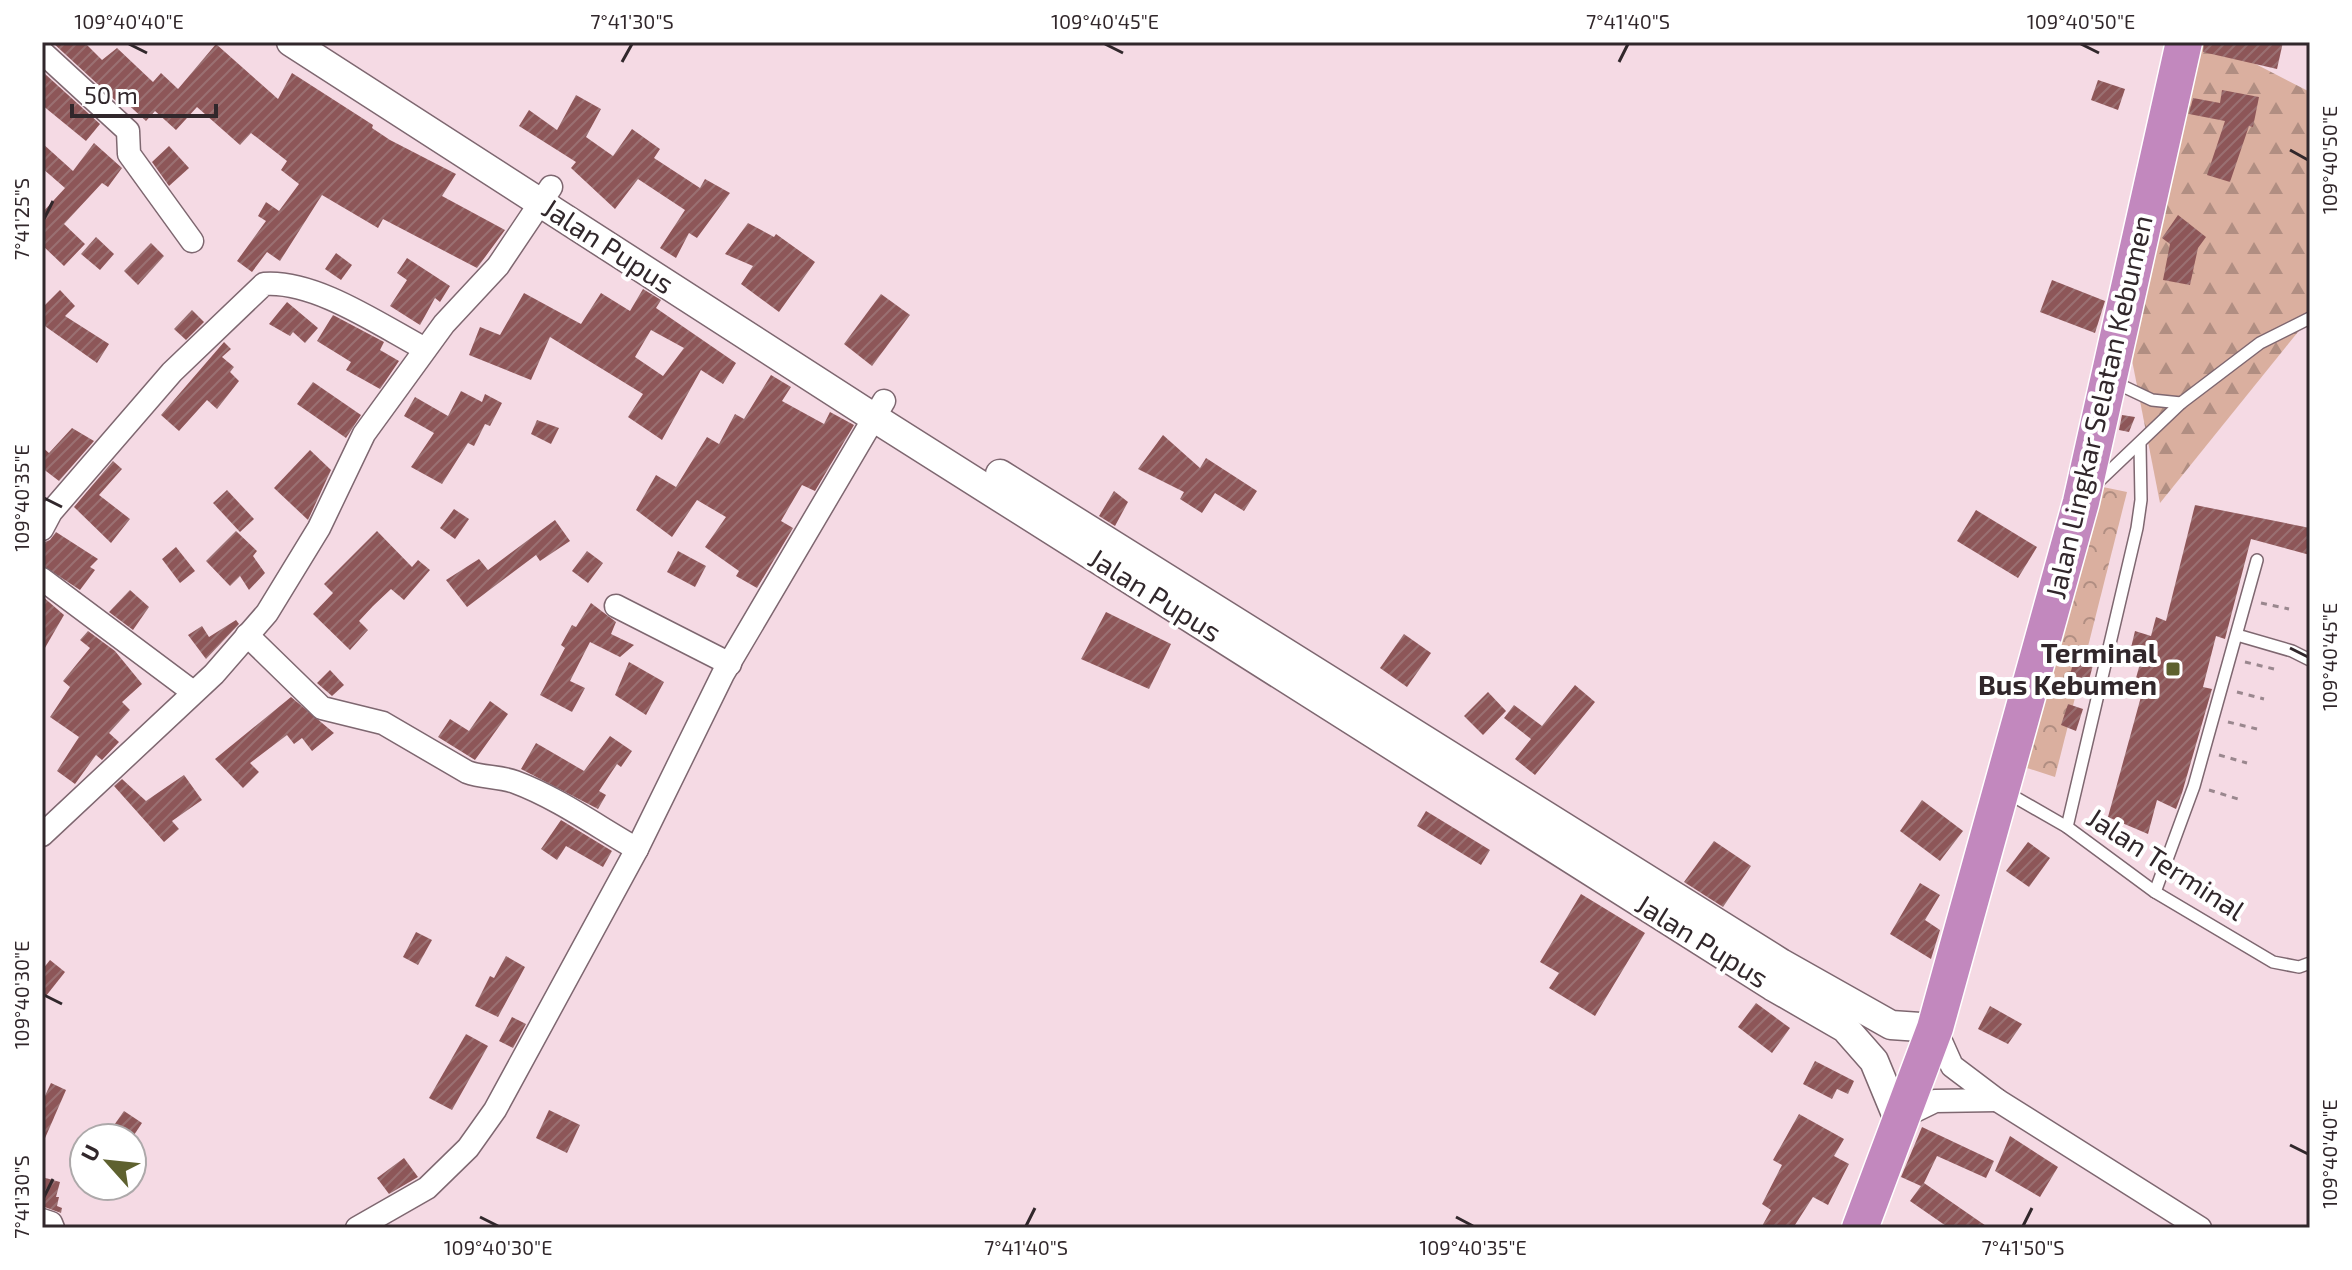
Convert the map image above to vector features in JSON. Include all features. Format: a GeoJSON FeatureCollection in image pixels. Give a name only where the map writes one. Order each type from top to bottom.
{"type":"FeatureCollection","features":[{"type":"Feature","properties":{"kind":"highway","name":"Jalan Lingkar Selatan Kebumen"},"geometry":{"type":"LineString","coordinates":[[1860,1228],[1898,1119],[1935,1028],[1999,788],[2081,502],[2111,381],[2184,42]]}},
{"type":"Feature","properties":{"kind":"street","name":"Jalan Pupus"},"geometry":{"type":"LineString","coordinates":[[291,42],[546,195],[1772,986],[1845,1028],[1874,1061],[1898,1119]]}},
{"type":"Feature","properties":{"kind":"street","name":"Jalan Pupus"},"geometry":{"type":"LineString","coordinates":[[326,42],[546,195]]}},
{"type":"Feature","properties":{"kind":"street"},"geometry":{"type":"LineString","coordinates":[[42,52],[128,131],[129,154],[192,241]]}},
{"type":"Feature","properties":{"kind":"street"},"geometry":{"type":"LineString","coordinates":[[42,835],[214,674],[267,613],[319,528],[364,434],[425,349],[498,266],[546,195]]}},
{"type":"Feature","properties":{"kind":"street"},"geometry":{"type":"LineString","coordinates":[[45,516],[172,372],[264,284],[281,283],[316,294],[425,349]]}},
{"type":"Feature","properties":{"kind":"street","name":"Jalan Pupus"},"geometry":{"type":"LineString","coordinates":[[878,409],[1781,963],[1891,1025],[1935,1028]]}},
{"type":"Feature","properties":{"kind":"street"},"geometry":{"type":"LineString","coordinates":[[357,1228],[427,1188],[468,1148],[495,1110],[637,849],[730,664],[878,409]]}},
{"type":"Feature","properties":{"kind":"street"},"geometry":{"type":"LineString","coordinates":[[42,579],[193,692]]}},
{"type":"Feature","properties":{"kind":"street"},"geometry":{"type":"LineString","coordinates":[[616,606],[730,664]]}},
{"type":"Feature","properties":{"kind":"street"},"geometry":{"type":"LineString","coordinates":[[247,635],[322,708],[383,723],[467,772],[519,783],[637,849]]}},
{"type":"Feature","properties":{"kind":"street"},"geometry":{"type":"LineString","coordinates":[[1935,1028],[1952,1066],[1997,1100],[2200,1228]]}},
{"type":"Feature","properties":{"kind":"street"},"geometry":{"type":"LineString","coordinates":[[1898,1119],[1935,1101],[1997,1100]]}},
{"type":"Feature","properties":{"kind":"street"},"geometry":{"type":"LineString","coordinates":[[42,1220],[51,1223],[53,1228]]}},
{"type":"Feature","properties":{"kind":"lane"},"geometry":{"type":"LineString","coordinates":[[2081,502],[2106,473],[2140,445],[2181,403],[2260,343],[2310,318]]}},
{"type":"Feature","properties":{"kind":"lane"},"geometry":{"type":"LineString","coordinates":[[2111,381],[2152,400],[2181,403]]}},
{"type":"Feature","properties":{"kind":"lane"},"geometry":{"type":"LineString","coordinates":[[2067,827],[2137,528],[2141,500],[2140,445]]}},
{"type":"Feature","properties":{"kind":"lane"},"geometry":{"type":"LineString","coordinates":[[2155,892],[2194,786],[2257,560]]}},
{"type":"Feature","properties":{"kind":"lane"},"geometry":{"type":"LineString","coordinates":[[2237,635],[2277,646],[2310,660]]}},
{"type":"Feature","properties":{"kind":"lane","name":"Jalan Terminal"},"geometry":{"type":"LineString","coordinates":[[1999,788],[2067,827],[2155,892],[2273,962],[2299,967],[2310,963]]}},
{"type":"Feature","properties":{"kind":"path"},"geometry":{"type":"LineString","coordinates":[[2246,599],[2289,609]]}},
{"type":"Feature","properties":{"kind":"path"},"geometry":{"type":"LineString","coordinates":[[2230,658],[2274,669]]}},
{"type":"Feature","properties":{"kind":"path"},"geometry":{"type":"LineString","coordinates":[[2221,688],[2264,699]]}},
{"type":"Feature","properties":{"kind":"path"},"geometry":{"type":"LineString","coordinates":[[2213,719],[2257,729]]}},
{"type":"Feature","properties":{"kind":"path"},"geometry":{"type":"LineString","coordinates":[[2204,751],[2247,763]]}},
{"type":"Feature","properties":{"kind":"path"},"geometry":{"type":"LineString","coordinates":[[2194,786],[2238,799]]}},
{"type":"Feature","properties":{"kind":"green space"},"geometry":{"type":"Polygon","coordinates":[[[2178,42],[2213,42],[2310,92],[2310,317],[2160,503],[2120,299],[2178,42]]]}},
{"type":"Feature","properties":{"kind":"green space"},"geometry":{"type":"Polygon","coordinates":[[[2098,486],[2127,492],[2055,777],[2027,768],[2098,486]]]}},
{"type":"Feature","properties":{"kind":"building"},"geometry":{"type":"Polygon","coordinates":[[[52,42],[84,42],[102,60],[117,48],[153,82],[161,73],[178,89],[216,44],[278,99],[292,73],[373,125],[372,128],[390,140],[456,174],[442,196],[505,230],[477,268],[383,219],[378,228],[322,195],[280,261],[267,252],[252,272],[237,261],[266,221],[258,216],[266,202],[279,211],[299,184],[281,170],[287,161],[251,133],[240,145],[197,107],[176,130],[155,111],[146,121],[121,98],[117,102],[52,42]]]}},
{"type":"Feature","properties":{"kind":"building"},"geometry":{"type":"Polygon","coordinates":[[[2204,42],[2283,42],[2277,69],[2203,52],[2204,42]]]}},
{"type":"Feature","properties":{"kind":"building"},"geometry":{"type":"Polygon","coordinates":[[[44,73],[100,124],[86,141],[42,105],[44,73]]]}},
{"type":"Feature","properties":{"kind":"building"},"geometry":{"type":"Polygon","coordinates":[[[2098,80],[2125,89],[2118,110],[2091,100],[2098,80]]]}},
{"type":"Feature","properties":{"kind":"building"},"geometry":{"type":"Polygon","coordinates":[[[2222,90],[2259,97],[2253,127],[2249,126],[2230,182],[2207,175],[2225,121],[2189,114],[2193,98],[2220,103],[2222,90]]]}},
{"type":"Feature","properties":{"kind":"building"},"geometry":{"type":"Polygon","coordinates":[[[576,95],[601,109],[586,137],[613,156],[632,129],[660,149],[654,158],[700,188],[705,179],[730,193],[697,238],[689,233],[676,258],[660,248],[685,210],[638,179],[615,209],[571,168],[576,162],[519,126],[529,110],[557,130],[576,95]]]}},
{"type":"Feature","properties":{"kind":"building"},"geometry":{"type":"Polygon","coordinates":[[[42,143],[73,171],[94,143],[122,168],[108,187],[102,183],[64,224],[85,244],[64,266],[42,245],[42,213],[65,188],[42,168],[42,143]]]}},
{"type":"Feature","properties":{"kind":"building"},"geometry":{"type":"Polygon","coordinates":[[[169,146],[189,168],[169,186],[152,162],[169,146]]]}},
{"type":"Feature","properties":{"kind":"building"},"geometry":{"type":"Polygon","coordinates":[[[2178,215],[2206,237],[2198,248],[2190,285],[2163,280],[2170,244],[2162,238],[2178,215]]]}},
{"type":"Feature","properties":{"kind":"building"},"geometry":{"type":"Polygon","coordinates":[[[748,223],[774,237],[776,234],[815,262],[779,312],[741,284],[753,266],[725,254],[748,223]]]}},
{"type":"Feature","properties":{"kind":"building"},"geometry":{"type":"Polygon","coordinates":[[[96,237],[114,254],[100,270],[81,254],[96,237]]]}},
{"type":"Feature","properties":{"kind":"building"},"geometry":{"type":"Polygon","coordinates":[[[151,243],[164,256],[138,285],[124,271],[151,243]]]}},
{"type":"Feature","properties":{"kind":"building"},"geometry":{"type":"Polygon","coordinates":[[[336,253],[352,265],[341,280],[325,269],[336,253]]]}},
{"type":"Feature","properties":{"kind":"building"},"geometry":{"type":"Polygon","coordinates":[[[407,258],[450,286],[440,302],[435,298],[420,325],[390,306],[407,280],[397,273],[407,258]]]}},
{"type":"Feature","properties":{"kind":"building"},"geometry":{"type":"Polygon","coordinates":[[[2052,280],[2105,301],[2095,333],[2040,312],[2052,280]]]}},
{"type":"Feature","properties":{"kind":"building"},"geometry":{"type":"Polygon","coordinates":[[[643,289],[661,300],[656,308],[736,363],[723,384],[701,370],[662,440],[628,417],[643,394],[550,337],[531,380],[469,355],[480,327],[500,335],[524,293],[581,324],[601,293],[630,311],[643,289]],[[651,330],[635,357],[663,376],[684,348],[651,330]]]}},
{"type":"Feature","properties":{"kind":"building"},"geometry":{"type":"Polygon","coordinates":[[[60,290],[75,306],[65,316],[109,344],[97,363],[42,324],[42,308],[60,290]]]}},
{"type":"Feature","properties":{"kind":"building"},"geometry":{"type":"Polygon","coordinates":[[[881,294],[910,315],[872,366],[844,344],[881,294]]]}},
{"type":"Feature","properties":{"kind":"building"},"geometry":{"type":"Polygon","coordinates":[[[287,302],[318,328],[305,343],[293,332],[290,336],[269,324],[287,302]]]}},
{"type":"Feature","properties":{"kind":"building"},"geometry":{"type":"Polygon","coordinates":[[[192,310],[204,322],[186,340],[174,329],[192,310]]]}},
{"type":"Feature","properties":{"kind":"building"},"geometry":{"type":"Polygon","coordinates":[[[333,315],[384,342],[380,350],[399,361],[380,389],[346,370],[351,362],[317,341],[333,315]]]}},
{"type":"Feature","properties":{"kind":"building"},"geometry":{"type":"Polygon","coordinates":[[[224,342],[231,349],[222,357],[234,367],[230,372],[239,381],[217,409],[207,400],[179,431],[161,415],[224,342]]]}},
{"type":"Feature","properties":{"kind":"building"},"geometry":{"type":"Polygon","coordinates":[[[771,375],[791,387],[782,401],[824,424],[830,412],[854,425],[815,491],[802,485],[781,521],[793,528],[757,588],[736,576],[739,571],[705,547],[726,517],[697,500],[672,537],[636,510],[656,475],[676,487],[707,437],[719,444],[735,414],[744,419],[771,375]]]}},
{"type":"Feature","properties":{"kind":"building"},"geometry":{"type":"Polygon","coordinates":[[[313,382],[361,415],[346,438],[297,404],[313,382]]]}},
{"type":"Feature","properties":{"kind":"building"},"geometry":{"type":"Polygon","coordinates":[[[461,391],[482,402],[485,394],[502,403],[490,426],[485,424],[474,446],[468,443],[442,484],[411,467],[434,433],[404,416],[415,397],[448,416],[461,391]]]}},
{"type":"Feature","properties":{"kind":"building"},"geometry":{"type":"Polygon","coordinates":[[[2122,415],[2135,417],[2129,432],[2119,430],[2122,415]]]}},
{"type":"Feature","properties":{"kind":"building"},"geometry":{"type":"Polygon","coordinates":[[[537,420],[559,428],[551,444],[531,434],[537,420]]]}},
{"type":"Feature","properties":{"kind":"building"},"geometry":{"type":"Polygon","coordinates":[[[72,428],[94,441],[59,481],[42,468],[42,447],[49,453],[72,428]]]}},
{"type":"Feature","properties":{"kind":"building"},"geometry":{"type":"Polygon","coordinates":[[[1163,435],[1200,468],[1206,458],[1257,491],[1244,511],[1215,493],[1202,513],[1180,499],[1184,492],[1138,469],[1163,435]]]}},
{"type":"Feature","properties":{"kind":"building"},"geometry":{"type":"Polygon","coordinates":[[[310,450],[331,470],[308,520],[274,488],[310,450]]]}},
{"type":"Feature","properties":{"kind":"building"},"geometry":{"type":"Polygon","coordinates":[[[113,461],[122,469],[99,495],[130,519],[111,543],[74,507],[113,461]]]}},
{"type":"Feature","properties":{"kind":"building"},"geometry":{"type":"Polygon","coordinates":[[[227,490],[254,519],[240,532],[213,503],[227,490]]]}},
{"type":"Feature","properties":{"kind":"building"},"geometry":{"type":"Polygon","coordinates":[[[1114,491],[1128,502],[1115,526],[1099,516],[1114,491]]]}},
{"type":"Feature","properties":{"kind":"building","name":"Terminal Bus Kebumen"},"geometry":{"type":"Polygon","coordinates":[[[2195,505],[2310,528],[2310,555],[2251,539],[2225,639],[2216,636],[2203,687],[2212,689],[2182,793],[2176,809],[2157,800],[2148,834],[2108,817],[2145,682],[2136,678],[2141,660],[2129,656],[2135,631],[2151,636],[2156,617],[2166,621],[2195,505]]]}},
{"type":"Feature","properties":{"kind":"building"},"geometry":{"type":"Polygon","coordinates":[[[454,509],[469,519],[455,539],[440,528],[454,509]]]}},
{"type":"Feature","properties":{"kind":"building"},"geometry":{"type":"Polygon","coordinates":[[[1976,510],[2037,547],[2018,578],[1957,541],[1976,510]]]}},
{"type":"Feature","properties":{"kind":"building"},"geometry":{"type":"Polygon","coordinates":[[[555,520],[570,541],[540,561],[536,555],[467,607],[446,580],[479,559],[488,570],[555,520]]]}},
{"type":"Feature","properties":{"kind":"building"},"geometry":{"type":"Polygon","coordinates":[[[236,531],[257,551],[253,556],[265,573],[249,590],[240,576],[230,586],[206,561],[236,531]]]}},
{"type":"Feature","properties":{"kind":"building"},"geometry":{"type":"Polygon","coordinates":[[[377,531],[412,567],[418,560],[430,570],[404,600],[391,589],[373,606],[359,621],[368,630],[350,650],[313,614],[333,593],[324,584],[377,531]]]}},
{"type":"Feature","properties":{"kind":"building"},"geometry":{"type":"Polygon","coordinates":[[[56,532],[98,559],[90,567],[95,570],[80,590],[42,565],[42,543],[50,540],[56,532]]]}},
{"type":"Feature","properties":{"kind":"building"},"geometry":{"type":"Polygon","coordinates":[[[176,547],[195,571],[180,583],[162,559],[176,547]]]}},
{"type":"Feature","properties":{"kind":"building"},"geometry":{"type":"Polygon","coordinates":[[[587,551],[603,563],[588,583],[572,571],[587,551]]]}},
{"type":"Feature","properties":{"kind":"building"},"geometry":{"type":"Polygon","coordinates":[[[678,551],[706,566],[695,587],[667,572],[678,551]]]}},
{"type":"Feature","properties":{"kind":"building"},"geometry":{"type":"Polygon","coordinates":[[[130,590],[149,607],[133,630],[109,612],[130,590]]]}},
{"type":"Feature","properties":{"kind":"building"},"geometry":{"type":"Polygon","coordinates":[[[42,596],[64,615],[42,653],[42,596]]]}},
{"type":"Feature","properties":{"kind":"building"},"geometry":{"type":"Polygon","coordinates":[[[591,603],[616,622],[611,634],[634,645],[620,657],[590,642],[570,681],[585,688],[572,712],[540,695],[565,648],[561,645],[572,625],[576,627],[591,603]]]}},
{"type":"Feature","properties":{"kind":"building"},"geometry":{"type":"Polygon","coordinates":[[[1106,612],[1171,644],[1149,689],[1081,659],[1106,612]]]}},
{"type":"Feature","properties":{"kind":"building"},"geometry":{"type":"Polygon","coordinates":[[[236,620],[239,624],[206,659],[188,635],[202,626],[209,637],[236,620]]]}},
{"type":"Feature","properties":{"kind":"building"},"geometry":{"type":"Polygon","coordinates":[[[88,631],[115,651],[142,684],[122,702],[130,710],[109,733],[119,742],[102,760],[96,755],[75,784],[57,771],[79,737],[50,717],[70,687],[63,681],[90,648],[80,640],[88,631]]]}},
{"type":"Feature","properties":{"kind":"building"},"geometry":{"type":"Polygon","coordinates":[[[1404,634],[1431,653],[1407,687],[1380,668],[1404,634]]]}},
{"type":"Feature","properties":{"kind":"building"},"geometry":{"type":"Polygon","coordinates":[[[2078,645],[2097,650],[2086,691],[2067,686],[2078,645]]]}},
{"type":"Feature","properties":{"kind":"building"},"geometry":{"type":"Polygon","coordinates":[[[629,662],[664,682],[646,715],[615,695],[629,662]]]}},
{"type":"Feature","properties":{"kind":"building"},"geometry":{"type":"Polygon","coordinates":[[[330,670],[344,685],[332,696],[317,683],[330,670]]]}},
{"type":"Feature","properties":{"kind":"building"},"geometry":{"type":"Polygon","coordinates":[[[1575,685],[1595,702],[1535,775],[1515,759],[1531,739],[1504,718],[1514,705],[1542,726],[1575,685]]]}},
{"type":"Feature","properties":{"kind":"building"},"geometry":{"type":"Polygon","coordinates":[[[1488,692],[1506,711],[1483,735],[1464,716],[1488,692]]]}},
{"type":"Feature","properties":{"kind":"building"},"geometry":{"type":"Polygon","coordinates":[[[291,697],[334,733],[312,751],[302,738],[294,744],[287,735],[250,763],[259,772],[243,788],[215,759],[291,697]]]}},
{"type":"Feature","properties":{"kind":"building"},"geometry":{"type":"Polygon","coordinates":[[[490,701],[508,714],[475,760],[438,737],[450,719],[469,731],[490,701]]]}},
{"type":"Feature","properties":{"kind":"building"},"geometry":{"type":"Polygon","coordinates":[[[2068,704],[2083,709],[2076,731],[2061,725],[2068,704]]]}},
{"type":"Feature","properties":{"kind":"building"},"geometry":{"type":"Polygon","coordinates":[[[610,736],[632,751],[621,767],[617,764],[599,791],[606,795],[598,809],[521,769],[536,743],[584,771],[610,736]]]}},
{"type":"Feature","properties":{"kind":"building"},"geometry":{"type":"Polygon","coordinates":[[[184,775],[202,800],[172,821],[179,829],[164,842],[114,786],[122,779],[146,801],[184,775]]]}},
{"type":"Feature","properties":{"kind":"building"},"geometry":{"type":"Polygon","coordinates":[[[1922,800],[1963,831],[1940,861],[1900,831],[1922,800]]]}},
{"type":"Feature","properties":{"kind":"building"},"geometry":{"type":"Polygon","coordinates":[[[1426,811],[1490,850],[1481,865],[1417,826],[1426,811]]]}},
{"type":"Feature","properties":{"kind":"building"},"geometry":{"type":"Polygon","coordinates":[[[561,820],[612,851],[603,867],[566,846],[557,860],[541,849],[561,820]]]}},
{"type":"Feature","properties":{"kind":"building"},"geometry":{"type":"Polygon","coordinates":[[[1714,841],[1751,866],[1723,907],[1684,882],[1714,841]]]}},
{"type":"Feature","properties":{"kind":"building"},"geometry":{"type":"Polygon","coordinates":[[[2028,842],[2050,858],[2029,887],[2006,871],[2028,842]]]}},
{"type":"Feature","properties":{"kind":"building"},"geometry":{"type":"Polygon","coordinates":[[[1920,883],[1940,895],[1925,920],[1940,930],[1931,959],[1890,934],[1920,883]]]}},
{"type":"Feature","properties":{"kind":"building"},"geometry":{"type":"Polygon","coordinates":[[[1581,894],[1645,933],[1595,1016],[1549,988],[1559,973],[1540,962],[1581,894]]]}},
{"type":"Feature","properties":{"kind":"building"},"geometry":{"type":"Polygon","coordinates":[[[416,932],[432,940],[418,965],[403,957],[416,932]]]}},
{"type":"Feature","properties":{"kind":"building"},"geometry":{"type":"Polygon","coordinates":[[[506,956],[525,967],[498,1017],[475,1006],[490,976],[494,978],[506,956]]]}},
{"type":"Feature","properties":{"kind":"building"},"geometry":{"type":"Polygon","coordinates":[[[50,960],[65,972],[42,1001],[42,970],[50,960]]]}},
{"type":"Feature","properties":{"kind":"building"},"geometry":{"type":"Polygon","coordinates":[[[1756,1003],[1790,1028],[1772,1053],[1738,1027],[1756,1003]]]}},
{"type":"Feature","properties":{"kind":"building"},"geometry":{"type":"Polygon","coordinates":[[[1990,1006],[2022,1024],[2008,1044],[1978,1029],[1990,1006]]]}},
{"type":"Feature","properties":{"kind":"building"},"geometry":{"type":"Polygon","coordinates":[[[512,1017],[526,1024],[513,1048],[499,1041],[512,1017]]]}},
{"type":"Feature","properties":{"kind":"building"},"geometry":{"type":"Polygon","coordinates":[[[466,1034],[488,1046],[452,1110],[429,1098],[466,1034]]]}},
{"type":"Feature","properties":{"kind":"building"},"geometry":{"type":"Polygon","coordinates":[[[1815,1061],[1854,1081],[1848,1094],[1837,1089],[1832,1099],[1803,1084],[1815,1061]]]}},
{"type":"Feature","properties":{"kind":"building"},"geometry":{"type":"Polygon","coordinates":[[[51,1083],[66,1090],[42,1145],[42,1102],[51,1083]]]}},
{"type":"Feature","properties":{"kind":"building"},"geometry":{"type":"Polygon","coordinates":[[[549,1110],[580,1125],[567,1153],[536,1138],[549,1110]]]}},
{"type":"Feature","properties":{"kind":"building"},"geometry":{"type":"Polygon","coordinates":[[[124,1111],[140,1122],[116,1122],[124,1111]]]}},
{"type":"Feature","properties":{"kind":"building"},"geometry":{"type":"Polygon","coordinates":[[[1799,1114],[1844,1139],[1834,1156],[1849,1164],[1828,1205],[1813,1197],[1793,1228],[1761,1228],[1771,1210],[1762,1204],[1782,1165],[1773,1160],[1799,1114]]]}},
{"type":"Feature","properties":{"kind":"building"},"geometry":{"type":"Polygon","coordinates":[[[1922,1127],[1994,1161],[1986,1178],[1937,1156],[1924,1183],[1989,1228],[1949,1228],[1910,1201],[1921,1186],[1901,1177],[1922,1127]]]}},
{"type":"Feature","properties":{"kind":"building"},"geometry":{"type":"Polygon","coordinates":[[[2010,1136],[2058,1167],[2040,1197],[1995,1171],[2010,1136]]]}},
{"type":"Feature","properties":{"kind":"building"},"geometry":{"type":"Polygon","coordinates":[[[404,1158],[418,1177],[389,1194],[377,1178],[404,1158]]]}},
{"type":"Feature","properties":{"kind":"building"},"geometry":{"type":"Polygon","coordinates":[[[42,1177],[60,1182],[56,1197],[59,1197],[57,1206],[62,1208],[61,1213],[42,1206],[42,1177]]]}},
{"type":"Feature","properties":{"kind":"place","name":"Terminal Bus Kebumen"},"geometry":{"type":"Point","coordinates":[2173,669]}}]}
